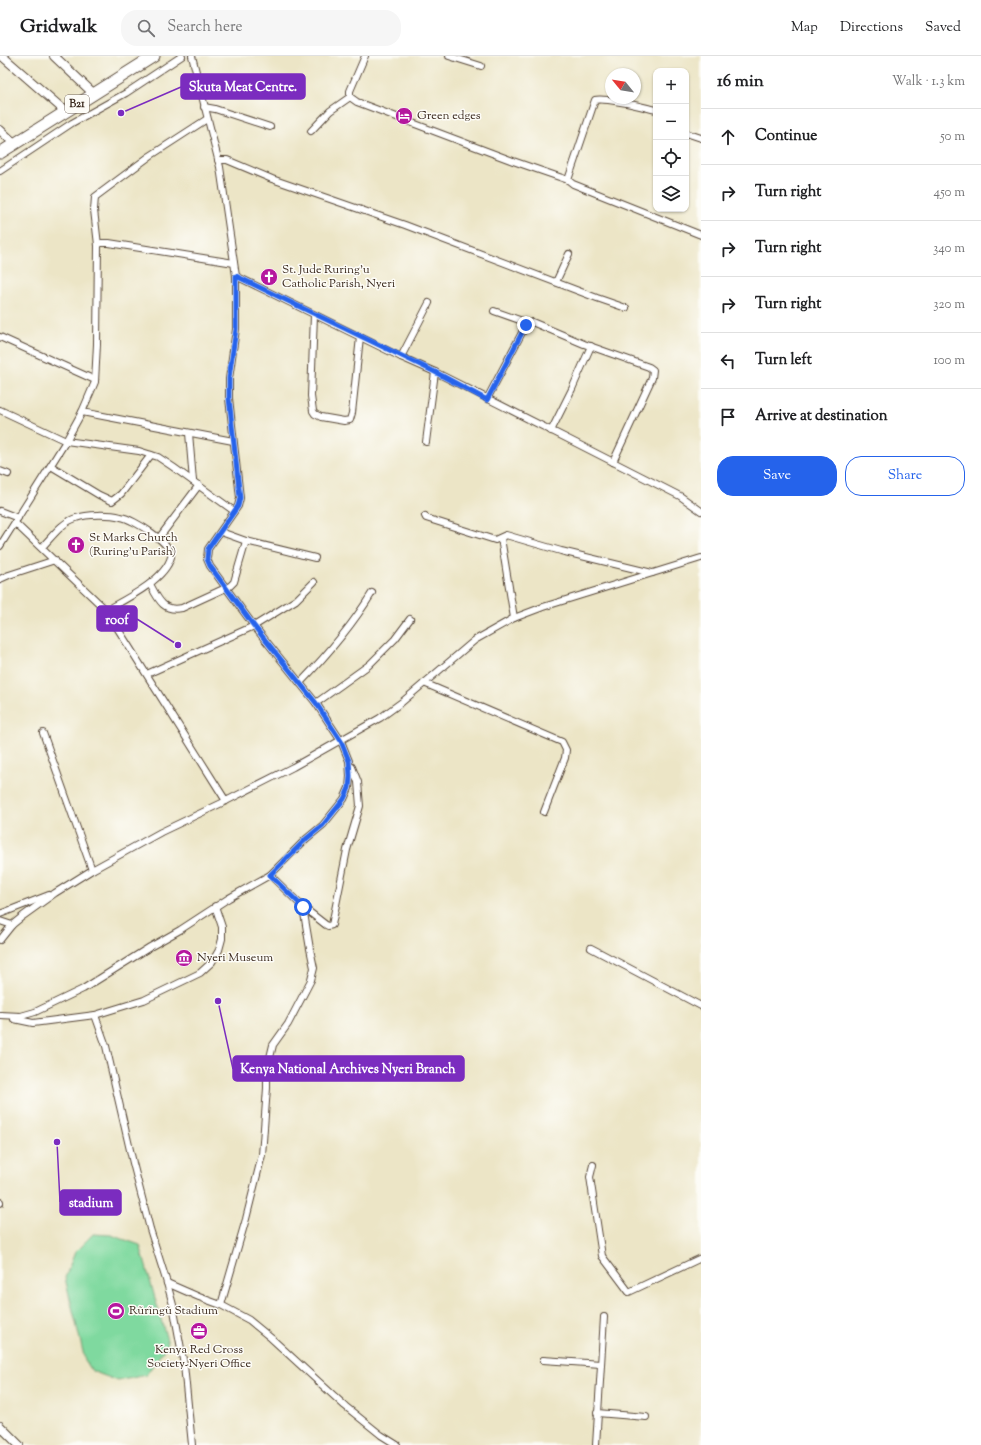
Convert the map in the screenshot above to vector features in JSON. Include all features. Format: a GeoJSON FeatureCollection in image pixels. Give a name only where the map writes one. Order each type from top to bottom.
{"type":"FeatureCollection","features":[{"type":"Feature","properties":{"kind":"highway","name":"B21"},"geometry":{"type":"LineString","coordinates":[[0,153],[65,112],[99,99],[154,56]]}},
{"type":"Feature","properties":{"kind":"street"},"geometry":{"type":"LineString","coordinates":[[2,56],[65,112]]}},
{"type":"Feature","properties":{"kind":"street"},"geometry":{"type":"LineString","coordinates":[[54,56],[99,99]]}},
{"type":"Feature","properties":{"kind":"street"},"geometry":{"type":"LineString","coordinates":[[0,171],[72,123],[99,99],[126,92],[182,56]]}},
{"type":"Feature","properties":{"kind":"street"},"geometry":{"type":"LineString","coordinates":[[192,56],[218,160],[228,216],[236,276],[236,329],[229,378],[229,398],[240,498],[221,532],[208,549],[207,559],[210,566],[254,626],[316,703],[341,741],[358,782],[360,806],[347,850],[332,925],[326,925],[303,907],[270,875]]}},
{"type":"Feature","properties":{"kind":"street"},"geometry":{"type":"LineString","coordinates":[[311,131],[330,111],[350,96],[351,87],[365,56]]}},
{"type":"Feature","properties":{"kind":"street"},"geometry":{"type":"LineString","coordinates":[[449,56],[481,66]]}},
{"type":"Feature","properties":{"kind":"street"},"geometry":{"type":"LineString","coordinates":[[350,96],[353,100],[362,104],[513,161],[568,180],[573,184],[701,235]]}},
{"type":"Feature","properties":{"kind":"street"},"geometry":{"type":"LineString","coordinates":[[568,180],[596,100],[612,101],[653,109]]}},
{"type":"Feature","properties":{"kind":"street"},"geometry":{"type":"LineString","coordinates":[[204,108],[215,109],[270,127]]}},
{"type":"Feature","properties":{"kind":"street"},"geometry":{"type":"LineString","coordinates":[[0,546],[66,441],[82,412],[95,380],[98,245],[94,210],[95,197],[150,156],[207,119]]}},
{"type":"Feature","properties":{"kind":"street"},"geometry":{"type":"LineString","coordinates":[[0,130],[15,144]]}},
{"type":"Feature","properties":{"kind":"street"},"geometry":{"type":"LineString","coordinates":[[689,134],[701,138]]}},
{"type":"Feature","properties":{"kind":"street"},"geometry":{"type":"LineString","coordinates":[[218,160],[227,160],[279,181],[406,225],[626,308]]}},
{"type":"Feature","properties":{"kind":"street"},"geometry":{"type":"LineString","coordinates":[[98,245],[101,243],[109,243],[234,263]]}},
{"type":"Feature","properties":{"kind":"street"},"geometry":{"type":"LineString","coordinates":[[556,282],[569,254]]}},
{"type":"Feature","properties":{"kind":"street"},"geometry":{"type":"LineString","coordinates":[[236,276],[401,357],[435,372],[487,400],[680,496],[701,511]]}},
{"type":"Feature","properties":{"kind":"street"},"geometry":{"type":"LineString","coordinates":[[401,357],[428,303]]}},
{"type":"Feature","properties":{"kind":"street"},"geometry":{"type":"LineString","coordinates":[[494,311],[528,323],[536,323],[591,346],[647,366],[653,370],[652,378],[613,462]]}},
{"type":"Feature","properties":{"kind":"street"},"geometry":{"type":"LineString","coordinates":[[314,315],[311,405],[313,411],[318,416],[344,421],[350,420],[360,337]]}},
{"type":"Feature","properties":{"kind":"street"},"geometry":{"type":"LineString","coordinates":[[487,400],[528,323]]}},
{"type":"Feature","properties":{"kind":"street"},"geometry":{"type":"LineString","coordinates":[[0,337],[95,380]]}},
{"type":"Feature","properties":{"kind":"street"},"geometry":{"type":"LineString","coordinates":[[551,431],[591,346]]}},
{"type":"Feature","properties":{"kind":"street"},"geometry":{"type":"LineString","coordinates":[[426,442],[435,372]]}},
{"type":"Feature","properties":{"kind":"street"},"geometry":{"type":"LineString","coordinates":[[0,410],[66,441],[139,451],[151,455],[173,467],[200,485],[234,511]]}},
{"type":"Feature","properties":{"kind":"street"},"geometry":{"type":"LineString","coordinates":[[82,412],[233,441]]}},
{"type":"Feature","properties":{"kind":"street"},"geometry":{"type":"LineString","coordinates":[[189,433],[193,481]]}},
{"type":"Feature","properties":{"kind":"street"},"geometry":{"type":"LineString","coordinates":[[50,466],[112,501],[121,494],[151,455]]}},
{"type":"Feature","properties":{"kind":"street"},"geometry":{"type":"LineString","coordinates":[[0,471],[8,474]]}},
{"type":"Feature","properties":{"kind":"street"},"geometry":{"type":"LineString","coordinates":[[159,538],[200,485]]}},
{"type":"Feature","properties":{"kind":"street"},"geometry":{"type":"LineString","coordinates":[[0,511],[16,520],[42,548],[106,610],[226,801]]}},
{"type":"Feature","properties":{"kind":"street"},"geometry":{"type":"LineString","coordinates":[[42,548],[65,524],[77,517],[87,516],[123,517],[159,538],[171,552],[171,558],[159,576],[150,584],[106,610]]}},
{"type":"Feature","properties":{"kind":"street"},"geometry":{"type":"LineString","coordinates":[[425,516],[426,518],[495,540],[506,535],[561,551],[654,573]]}},
{"type":"Feature","properties":{"kind":"street"},"geometry":{"type":"LineString","coordinates":[[221,532],[246,541],[315,558]]}},
{"type":"Feature","properties":{"kind":"street"},"geometry":{"type":"LineString","coordinates":[[501,538],[514,618]]}},
{"type":"Feature","properties":{"kind":"street"},"geometry":{"type":"LineString","coordinates":[[150,584],[158,600],[164,606],[175,609],[182,608],[232,585],[246,541]]}},
{"type":"Feature","properties":{"kind":"street"},"geometry":{"type":"LineString","coordinates":[[0,940],[12,925],[55,893],[92,870],[161,832],[226,801],[341,741],[380,718],[402,702],[475,640],[514,618],[543,607],[701,558]]}},
{"type":"Feature","properties":{"kind":"street"},"geometry":{"type":"LineString","coordinates":[[0,579],[55,560]]}},
{"type":"Feature","properties":{"kind":"street"},"geometry":{"type":"LineString","coordinates":[[147,674],[254,626],[296,600],[314,582]]}},
{"type":"Feature","properties":{"kind":"street"},"geometry":{"type":"LineString","coordinates":[[300,683],[344,633],[359,614],[372,593]]}},
{"type":"Feature","properties":{"kind":"street"},"geometry":{"type":"LineString","coordinates":[[316,703],[369,665],[395,638],[410,619]]}},
{"type":"Feature","properties":{"kind":"street"},"geometry":{"type":"LineString","coordinates":[[424,683],[562,742],[566,750],[565,758],[544,812]]}},
{"type":"Feature","properties":{"kind":"street"},"geometry":{"type":"LineString","coordinates":[[153,690],[226,801]]}},
{"type":"Feature","properties":{"kind":"street"},"geometry":{"type":"LineString","coordinates":[[43,733],[92,870]]}},
{"type":"Feature","properties":{"kind":"street"},"geometry":{"type":"LineString","coordinates":[[2,1016],[21,1016],[36,1012],[83,989],[180,930],[215,906],[270,875],[306,839],[323,825],[344,799],[349,788],[349,761]]}},
{"type":"Feature","properties":{"kind":"street"},"geometry":{"type":"LineString","coordinates":[[0,914],[55,893]]}},
{"type":"Feature","properties":{"kind":"street"},"geometry":{"type":"LineString","coordinates":[[2,1016],[33,1022],[95,1015],[144,1000],[184,982],[204,970],[212,962],[219,950],[222,939],[221,923],[215,906]]}},
{"type":"Feature","properties":{"kind":"street"},"geometry":{"type":"LineString","coordinates":[[221,1306],[246,1219],[262,1155],[267,1070],[273,1045],[288,1024],[311,980],[314,968],[303,907]]}},
{"type":"Feature","properties":{"kind":"street"},"geometry":{"type":"LineString","coordinates":[[0,921],[12,925]]}},
{"type":"Feature","properties":{"kind":"street"},"geometry":{"type":"LineString","coordinates":[[591,948],[701,1006]]}},
{"type":"Feature","properties":{"kind":"street"},"geometry":{"type":"LineString","coordinates":[[95,1015],[106,1046],[133,1163],[150,1229],[167,1283],[184,1365],[192,1445]]}},
{"type":"Feature","properties":{"kind":"street"},"geometry":{"type":"LineString","coordinates":[[593,1165],[590,1177],[602,1256],[629,1292],[701,1258]]}},
{"type":"Feature","properties":{"kind":"street"},"geometry":{"type":"LineString","coordinates":[[167,1283],[243,1316],[271,1338],[345,1406],[381,1435],[397,1445]]}},
{"type":"Feature","properties":{"kind":"street"},"geometry":{"type":"LineString","coordinates":[[596,1445],[604,1317]]}},
{"type":"Feature","properties":{"kind":"street"},"geometry":{"type":"LineString","coordinates":[[543,1360],[601,1364]]}},
{"type":"Feature","properties":{"kind":"street"},"geometry":{"type":"LineString","coordinates":[[597,1414],[646,1417]]}},
{"type":"Feature","properties":{"kind":"street"},"geometry":{"type":"LineString","coordinates":[[0,1426],[19,1445]]}},
{"type":"Feature","properties":{"kind":"green space","name":"Rũrĩngũ Stadium"},"geometry":{"type":"Polygon","coordinates":[[[93,1234],[111,1235],[140,1245],[168,1344],[146,1375],[118,1381],[92,1371],[85,1360],[65,1278],[75,1252],[93,1234]]]}},
{"type":"Feature","properties":{"kind":"place","name":"Skuta Meat Centre."},"geometry":{"type":"Point","coordinates":[121,113]}},
{"type":"Feature","properties":{"kind":"place","name":"Green edges"},"geometry":{"type":"Point","coordinates":[404,116]}},
{"type":"Feature","properties":{"kind":"place","name":"St. Jude Ruring'u Catholic Parish, Nyeri"},"geometry":{"type":"Point","coordinates":[269,277]}},
{"type":"Feature","properties":{"kind":"place","name":"St Marks Church (Ruring'u Parish)"},"geometry":{"type":"Point","coordinates":[76,545]}},
{"type":"Feature","properties":{"kind":"place","name":"roof"},"geometry":{"type":"Point","coordinates":[178,645]}},
{"type":"Feature","properties":{"kind":"place","name":"Nyeri Museum"},"geometry":{"type":"Point","coordinates":[184,958]}},
{"type":"Feature","properties":{"kind":"place","name":"Kenya National Archives Nyeri Branch"},"geometry":{"type":"Point","coordinates":[218,1001]}},
{"type":"Feature","properties":{"kind":"place","name":"stadium"},"geometry":{"type":"Point","coordinates":[57,1142]}},
{"type":"Feature","properties":{"kind":"place","name":"Rũrĩngũ Stadium"},"geometry":{"type":"Point","coordinates":[116,1311]}},
{"type":"Feature","properties":{"kind":"place","name":"Kenya Red Cross Society-Nyeri Office"},"geometry":{"type":"Point","coordinates":[199,1331]}},
{"type":"Feature","properties":{"kind":"route"},"geometry":{"type":"LineString","coordinates":[[303,907],[270,875],[306,839],[323,825],[344,799],[349,788],[349,761],[341,741],[316,703],[254,626],[210,566],[207,559],[208,549],[238,506],[240,498],[229,398],[229,378],[236,329],[236,276],[401,357],[435,372],[487,400],[526,325]]}}]}
